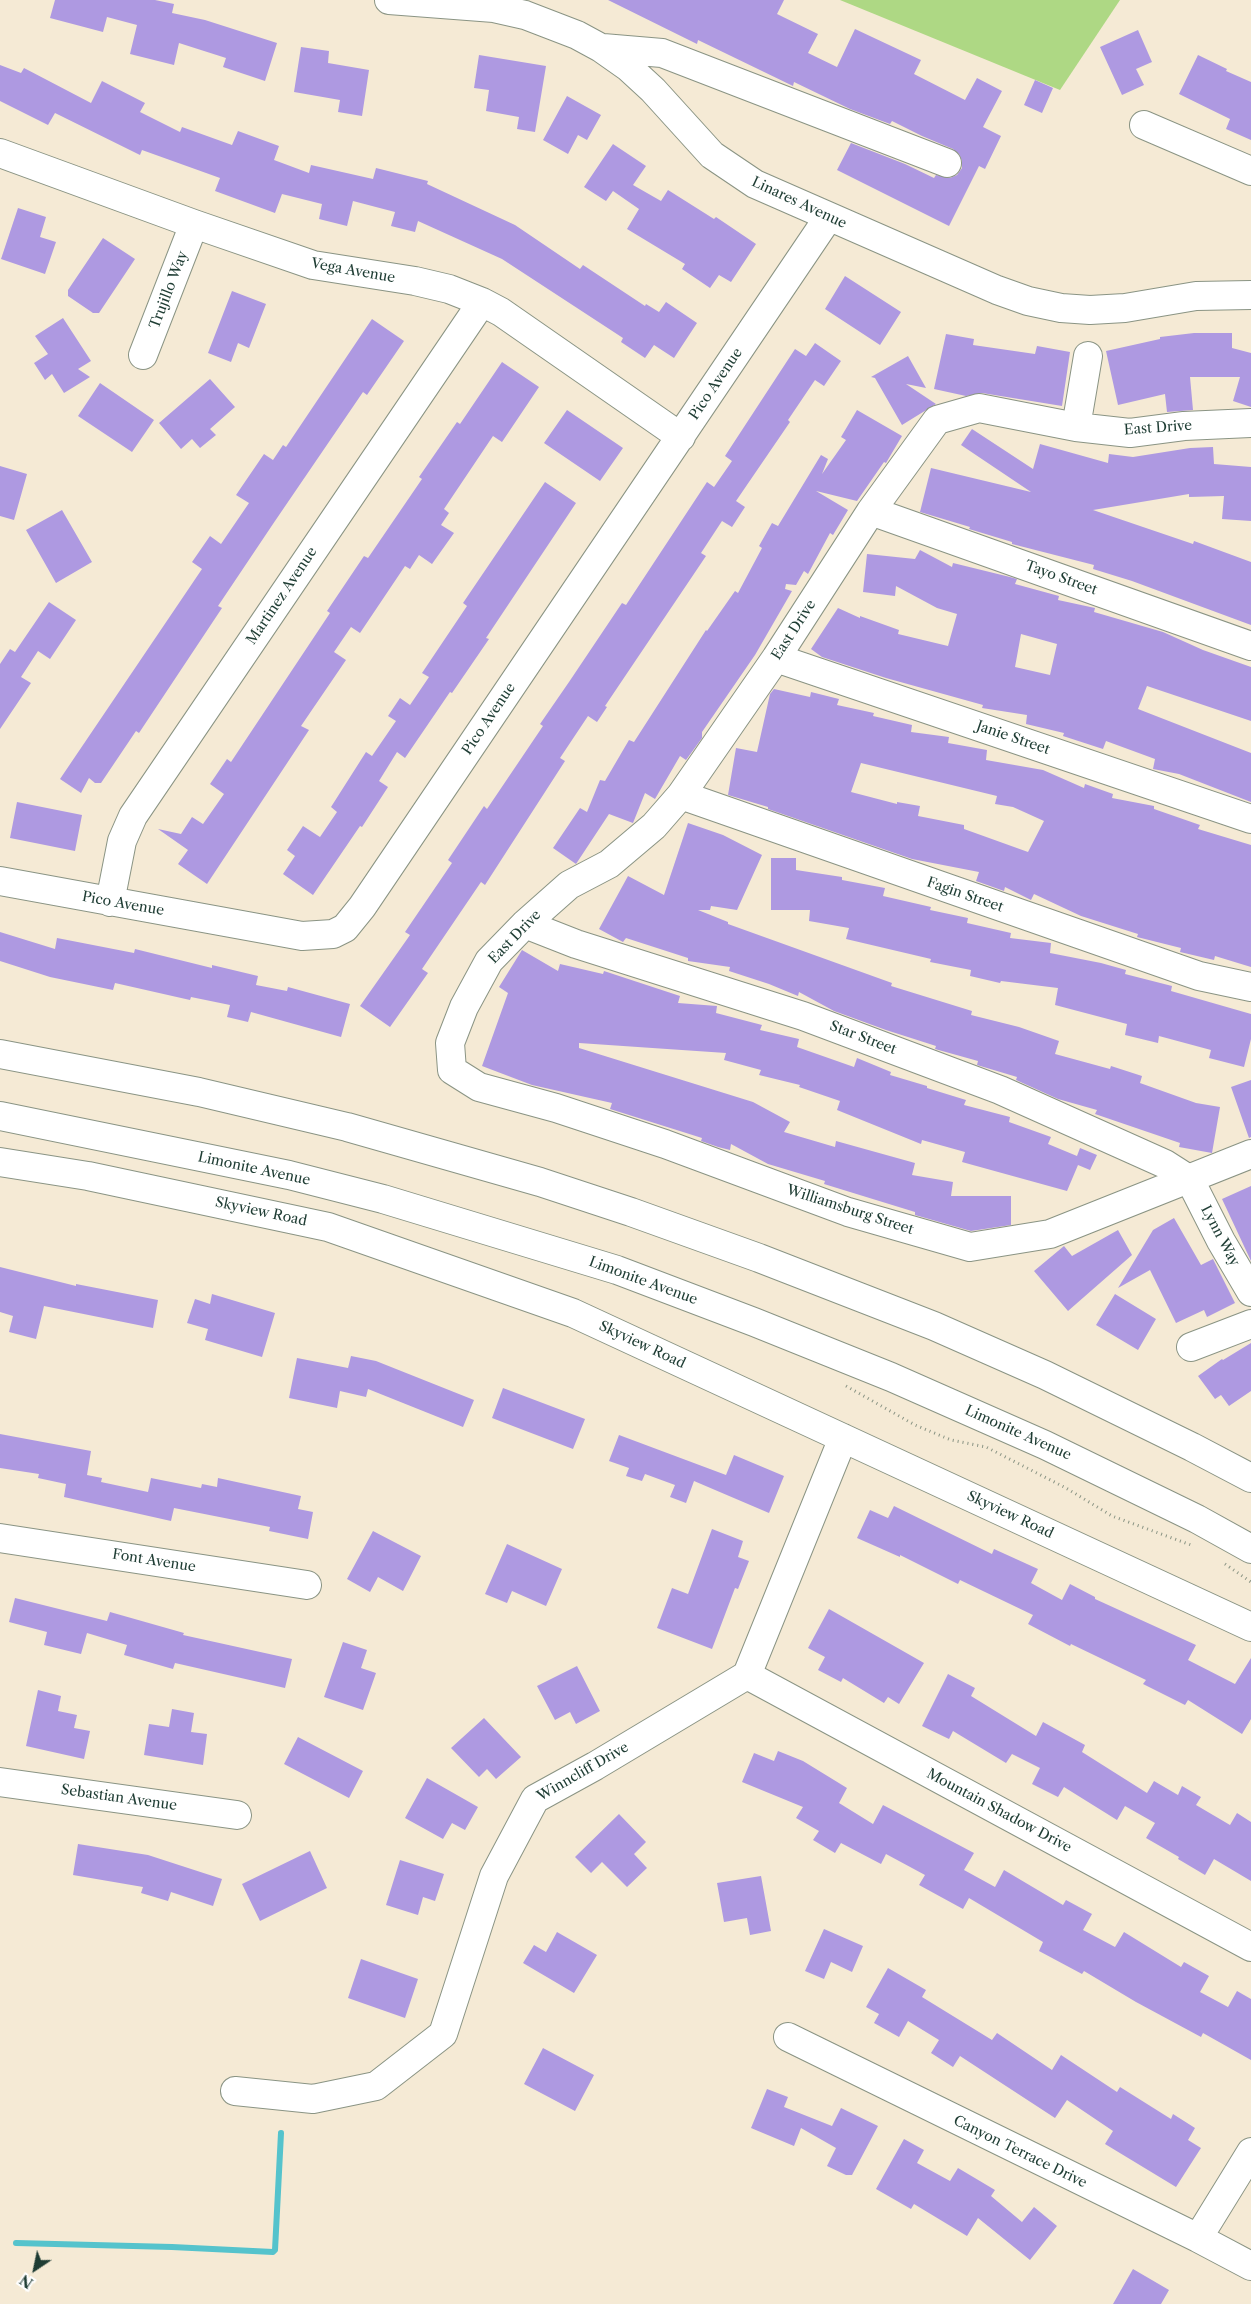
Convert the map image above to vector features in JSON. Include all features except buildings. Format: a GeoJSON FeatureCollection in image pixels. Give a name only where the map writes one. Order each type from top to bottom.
{"type":"FeatureCollection","features":[{"type":"Feature","properties":{"kind":"street","name":"Linares Avenue"},"geometry":{"type":"LineString","coordinates":[[389,0],[494,8],[525,15],[577,35],[601,48],[628,67],[653,90],[712,155],[755,184],[828,218],[997,290],[1028,301],[1061,308],[1090,310],[1125,308],[1196,296],[1251,295]]}},
{"type":"Feature","properties":{"kind":"street"},"geometry":{"type":"LineString","coordinates":[[601,48],[662,53],[947,163]]}},
{"type":"Feature","properties":{"kind":"street"},"geometry":{"type":"LineString","coordinates":[[1144,124],[1251,171]]}},
{"type":"Feature","properties":{"kind":"street","name":"Vega Avenue"},"geometry":{"type":"LineString","coordinates":[[0,153],[313,265],[415,281],[450,289],[482,302],[500,312],[681,437]]}},
{"type":"Feature","properties":{"kind":"street","name":"Pico Avenue"},"geometry":{"type":"LineString","coordinates":[[0,881],[302,936],[333,934],[344,928],[362,907],[828,218]]}},
{"type":"Feature","properties":{"kind":"street","name":"Trujillo Way"},"geometry":{"type":"LineString","coordinates":[[143,355],[194,224]]}},
{"type":"Feature","properties":{"kind":"street","name":"Martinez Avenue"},"geometry":{"type":"LineString","coordinates":[[110,902],[122,840],[133,816],[482,302]]}},
{"type":"Feature","properties":{"kind":"street"},"geometry":{"type":"LineString","coordinates":[[1076,426],[1088,356]]}},
{"type":"Feature","properties":{"kind":"street","name":"East Drive"},"geometry":{"type":"LineString","coordinates":[[452,1070],[450,1044],[464,1007],[489,961],[525,924],[569,885],[609,864],[654,826],[681,795],[776,658],[871,511],[936,420],[979,408],[1076,426],[1130,433],[1184,426],[1251,422]]}},
{"type":"Feature","properties":{"kind":"street","name":"Tayo Street"},"geometry":{"type":"LineString","coordinates":[[871,511],[1251,646]]}},
{"type":"Feature","properties":{"kind":"street","name":"Janie Street"},"geometry":{"type":"LineString","coordinates":[[776,658],[1251,819]]}},
{"type":"Feature","properties":{"kind":"street","name":"Fagin Street"},"geometry":{"type":"LineString","coordinates":[[681,795],[1199,976],[1251,987]]}},
{"type":"Feature","properties":{"kind":"street","name":"Star Street"},"geometry":{"type":"LineString","coordinates":[[525,924],[576,944],[803,1016],[1000,1090],[1166,1164],[1190,1180]]}},
{"type":"Feature","properties":{"kind":"street"},"geometry":{"type":"LineString","coordinates":[[0,1054],[199,1092],[347,1127],[512,1174],[631,1212],[760,1258],[934,1326],[1053,1380],[1192,1447],[1251,1478]]}},
{"type":"Feature","properties":{"kind":"street","name":"Williamsburg Street"},"geometry":{"type":"LineString","coordinates":[[452,1070],[480,1087],[583,1117],[848,1212],[970,1247],[1050,1234],[1190,1180],[1251,1154]]}},
{"type":"Feature","properties":{"kind":"street","name":"Limonite Avenue"},"geometry":{"type":"LineString","coordinates":[[0,1116],[289,1175],[393,1202],[617,1270],[891,1377],[1009,1429],[1188,1515],[1251,1549]]}},
{"type":"Feature","properties":{"kind":"street","name":"Skyview Road"},"geometry":{"type":"LineString","coordinates":[[0,1162],[88,1176],[328,1226],[573,1313],[1251,1627]]}},
{"type":"Feature","properties":{"kind":"street","name":"Lynn Way"},"geometry":{"type":"LineString","coordinates":[[1190,1180],[1221,1241],[1251,1292]]}},
{"type":"Feature","properties":{"kind":"street"},"geometry":{"type":"LineString","coordinates":[[1191,1347],[1251,1324]]}},
{"type":"Feature","properties":{"kind":"street"},"geometry":{"type":"LineString","coordinates":[[747,1675],[843,1438]]}},
{"type":"Feature","properties":{"kind":"street","name":"Font Avenue"},"geometry":{"type":"LineString","coordinates":[[0,1538],[307,1585]]}},
{"type":"Feature","properties":{"kind":"street","name":"Mountain Shadow Drive"},"geometry":{"type":"LineString","coordinates":[[747,1675],[1251,1947]]}},
{"type":"Feature","properties":{"kind":"street","name":"Winncliff Drive"},"geometry":{"type":"LineString","coordinates":[[235,2091],[312,2099],[376,2086],[443,2034],[494,1876],[534,1799],[594,1766],[747,1675]]}},
{"type":"Feature","properties":{"kind":"street","name":"Sebastian Avenue"},"geometry":{"type":"LineString","coordinates":[[0,1782],[237,1814]]}},
{"type":"Feature","properties":{"kind":"street","name":"Canyon Terrace Drive"},"geometry":{"type":"LineString","coordinates":[[788,2037],[1198,2238],[1251,2266]]}},
{"type":"Feature","properties":{"kind":"street"},"geometry":{"type":"LineString","coordinates":[[1198,2238],[1251,2152]]}},
{"type":"Feature","properties":{"kind":"path"},"geometry":{"type":"LineString","coordinates":[[842,1384],[915,1425],[951,1440],[986,1447],[1066,1488],[1112,1516],[1197,1547]]}},
{"type":"Feature","properties":{"kind":"path"},"geometry":{"type":"LineString","coordinates":[[1219,1560],[1251,1582]]}},
{"type":"Feature","properties":{"kind":"green space"},"geometry":{"type":"Polygon","coordinates":[[[840,0],[1120,0],[1060,90],[840,0]]]}},
{"type":"Feature","properties":{"kind":"waterway"},"geometry":{"type":"LineString","coordinates":[[16,2243],[273,2252],[275,2250],[281,2133]]}}]}
